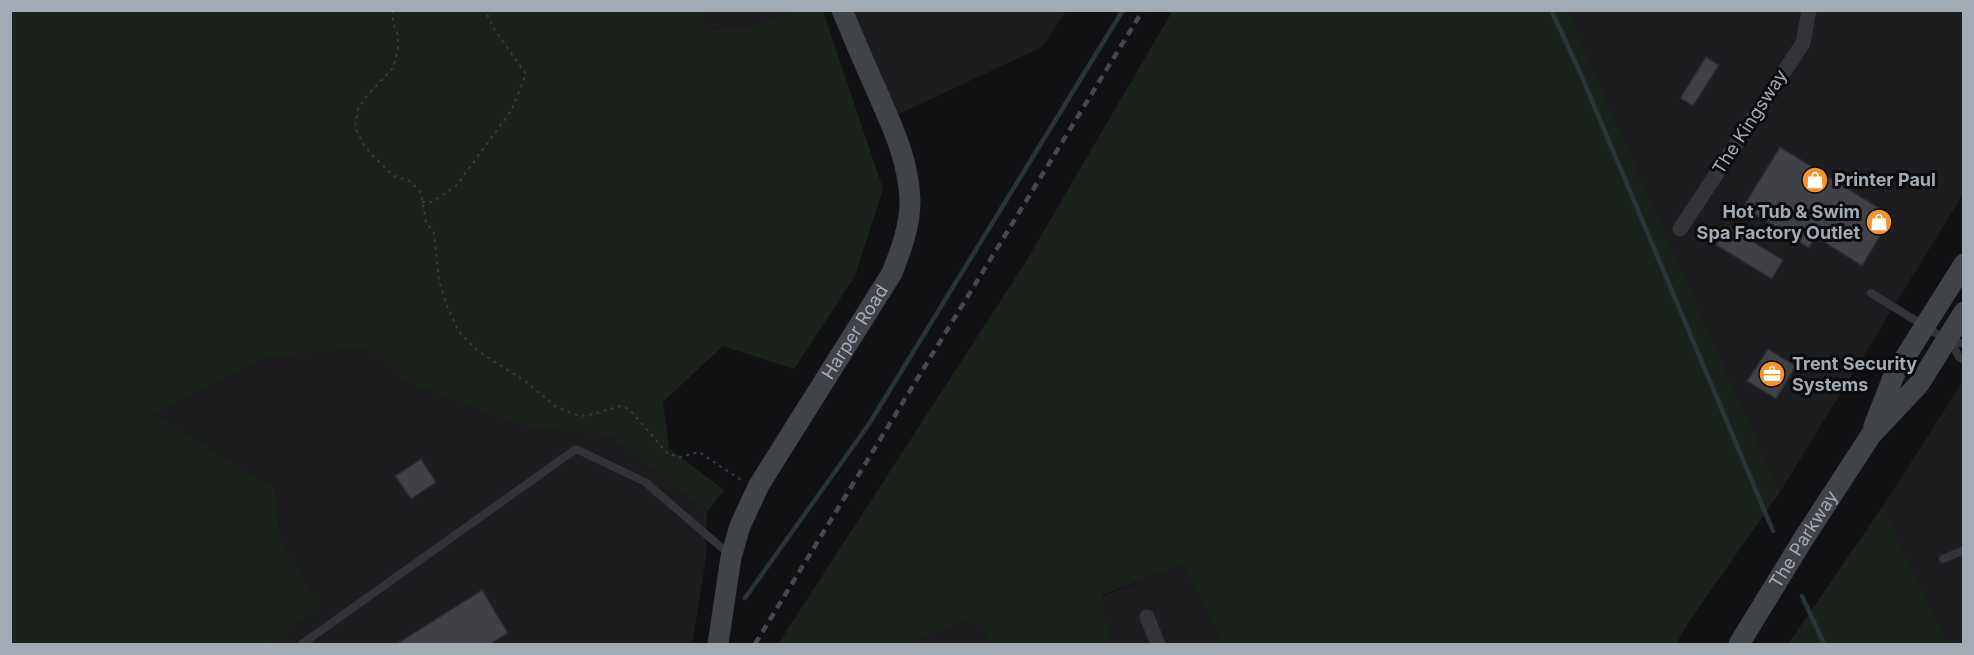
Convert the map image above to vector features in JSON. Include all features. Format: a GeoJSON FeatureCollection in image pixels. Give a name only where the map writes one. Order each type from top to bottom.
{"type":"FeatureCollection","features":[{"type":"Feature","properties":{"kind":"street","name":"Harper Road"},"geometry":{"type":"LineString","coordinates":[[718,645],[731,557],[740,526],[759,485],[892,273],[902,249],[907,225],[910,204],[909,185],[901,148],[842,10]]}},
{"type":"Feature","properties":{"kind":"street","name":"The Kingsway"},"geometry":{"type":"LineString","coordinates":[[1680,229],[1803,43],[1809,10]]}},
{"type":"Feature","properties":{"kind":"street","name":"The Parkway"},"geometry":{"type":"LineString","coordinates":[[1871,435],[1894,375],[1964,264]]}},
{"type":"Feature","properties":{"kind":"street","name":"The Parkway"},"geometry":{"type":"LineString","coordinates":[[1739,645],[1804,538],[1871,435],[1919,384],[1954,342],[1964,312]]}},
{"type":"Feature","properties":{"kind":"street"},"geometry":{"type":"LineString","coordinates":[[1147,617],[1158,645]]}},
{"type":"Feature","properties":{"kind":"lane"},"geometry":{"type":"LineString","coordinates":[[1871,292],[1954,342],[1959,357],[1964,360]]}},
{"type":"Feature","properties":{"kind":"lane"},"geometry":{"type":"LineString","coordinates":[[302,645],[576,449],[645,482],[731,557]]}},
{"type":"Feature","properties":{"kind":"lane"},"geometry":{"type":"LineString","coordinates":[[1943,560],[1964,550]]}},
{"type":"Feature","properties":{"kind":"path"},"geometry":{"type":"LineString","coordinates":[[393,10],[393,23],[398,35],[398,49],[393,68],[364,99],[358,109],[355,126],[364,145],[373,156],[394,176],[410,181],[421,193],[426,222],[434,233],[439,281],[446,304],[459,332],[478,351],[525,381],[555,406],[579,416],[621,406],[629,409],[668,454],[681,457],[699,453],[748,485]]}},
{"type":"Feature","properties":{"kind":"path"},"geometry":{"type":"LineString","coordinates":[[422,202],[432,202],[456,186],[512,111],[526,74],[494,29],[485,10]]}},
{"type":"Feature","properties":{"kind":"shaded area"},"geometry":{"type":"Polygon","coordinates":[[[696,10],[709,29],[746,27],[799,11],[823,11],[883,189],[855,276],[794,369],[723,346],[663,402],[669,448],[724,490],[707,512],[609,436],[526,428],[404,382],[367,349],[266,358],[155,414],[275,488],[281,539],[322,607],[269,644],[11,644],[11,11],[696,10]]]}},
{"type":"Feature","properties":{"kind":"shaded area"},"geometry":{"type":"Polygon","coordinates":[[[1173,10],[1568,11],[1780,492],[1690,620],[1676,644],[1224,644],[1182,565],[1102,595],[1111,641],[1103,644],[989,644],[975,617],[911,644],[778,644],[1025,263],[1173,10]]]}},
{"type":"Feature","properties":{"kind":"shaded area"},"geometry":{"type":"Polygon","coordinates":[[[696,11],[799,11],[746,27],[709,29],[696,11]]]}},
{"type":"Feature","properties":{"kind":"shaded area"},"geometry":{"type":"Polygon","coordinates":[[[849,11],[1066,11],[1042,47],[897,115],[849,11]]]}},
{"type":"Feature","properties":{"kind":"shaded area"},"geometry":{"type":"Polygon","coordinates":[[[1568,11],[1963,11],[1963,194],[1780,492],[1568,11]]]}},
{"type":"Feature","properties":{"kind":"shaded area"},"geometry":{"type":"Polygon","coordinates":[[[367,349],[404,382],[526,428],[609,436],[707,512],[706,558],[692,644],[269,644],[322,607],[281,539],[275,488],[155,414],[266,358],[367,349]]]}},
{"type":"Feature","properties":{"kind":"shaded area"},"geometry":{"type":"Polygon","coordinates":[[[1963,381],[1963,644],[1949,644],[1883,506],[1963,381]]]}},
{"type":"Feature","properties":{"kind":"shaded area"},"geometry":{"type":"Polygon","coordinates":[[[1883,506],[1949,644],[1788,644],[1883,506]]]}},
{"type":"Feature","properties":{"kind":"shaded area"},"geometry":{"type":"Polygon","coordinates":[[[1182,565],[1224,644],[1103,644],[1111,641],[1102,596],[1182,565]]]}},
{"type":"Feature","properties":{"kind":"shaded area"},"geometry":{"type":"Polygon","coordinates":[[[975,617],[989,644],[911,644],[975,617]]]}},
{"type":"Feature","properties":{"kind":"building"},"geometry":{"type":"Polygon","coordinates":[[[1706,57],[1719,65],[1693,106],[1680,98],[1706,57]]]}},
{"type":"Feature","properties":{"kind":"building"},"geometry":{"type":"Polygon","coordinates":[[[1780,147],[1892,216],[1862,266],[1816,237],[1809,248],[1743,207],[1780,147]]]}},
{"type":"Feature","properties":{"kind":"building"},"geometry":{"type":"Polygon","coordinates":[[[1727,226],[1783,260],[1772,279],[1716,245],[1727,226]]]}},
{"type":"Feature","properties":{"kind":"building"},"geometry":{"type":"Polygon","coordinates":[[[1768,349],[1796,366],[1776,399],[1747,381],[1768,349]]]}},
{"type":"Feature","properties":{"kind":"building"},"geometry":{"type":"Polygon","coordinates":[[[421,459],[436,482],[411,499],[395,476],[421,459]]]}},
{"type":"Feature","properties":{"kind":"building"},"geometry":{"type":"Polygon","coordinates":[[[482,590],[508,633],[489,645],[395,645],[482,590]]]}},
{"type":"Feature","properties":{"kind":"waterway"},"geometry":{"type":"LineString","coordinates":[[745,598],[869,424],[1123,10]]}},
{"type":"Feature","properties":{"kind":"waterway"},"geometry":{"type":"LineString","coordinates":[[1551,10],[1579,70],[1773,531]]}},
{"type":"Feature","properties":{"kind":"waterway"},"geometry":{"type":"LineString","coordinates":[[1802,596],[1824,644]]}},
{"type":"Feature","properties":{"kind":"railway"},"geometry":{"type":"LineString","coordinates":[[755,644],[1143,10]]}},
{"type":"Feature","properties":{"kind":"place","name":"Printer Paul"},"geometry":{"type":"Point","coordinates":[1815,180]}},
{"type":"Feature","properties":{"kind":"place","name":"Hot Tub & Swim Spa Factory Outlet"},"geometry":{"type":"Point","coordinates":[1879,222]}},
{"type":"Feature","properties":{"kind":"place","name":"Trent Security Systems"},"geometry":{"type":"Point","coordinates":[1772,374]}}]}
